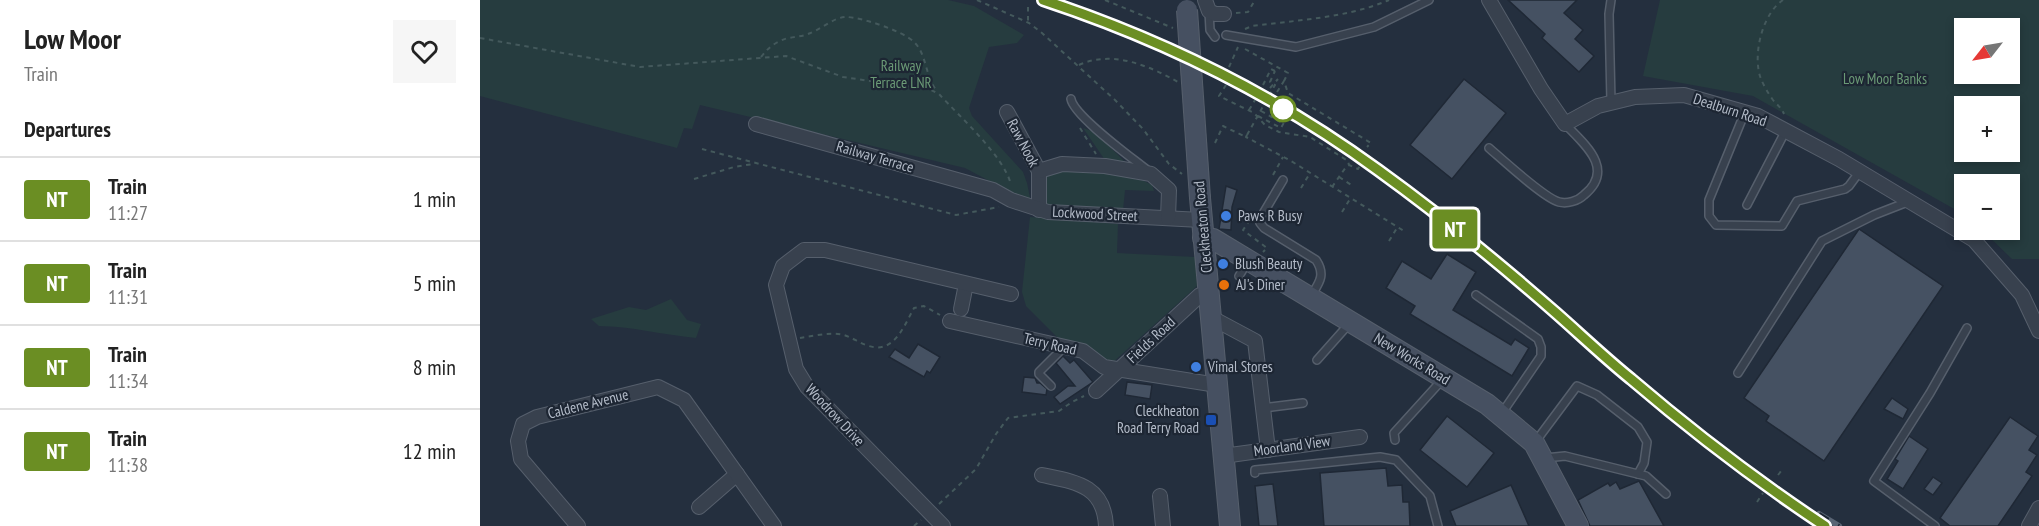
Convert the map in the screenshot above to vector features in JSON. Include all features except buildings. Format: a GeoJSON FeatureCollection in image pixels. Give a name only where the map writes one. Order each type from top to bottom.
{"type":"FeatureCollection","features":[{"type":"Feature","properties":{"kind":"street"},"geometry":{"type":"LineString","coordinates":[[1488,0],[1541,89],[1565,124]]}},
{"type":"Feature","properties":{"kind":"street","name":"Cleckheaton Road"},"geometry":{"type":"LineString","coordinates":[[1186,5],[1202,229],[1230,526]]}},
{"type":"Feature","properties":{"kind":"street"},"geometry":{"type":"LineString","coordinates":[[1207,6],[1215,14],[1224,14]]}},
{"type":"Feature","properties":{"kind":"street","name":"Dealburn Road"},"geometry":{"type":"LineString","coordinates":[[1565,124],[1598,106],[1635,97],[1684,95],[1758,116],[1860,171],[1974,240],[2022,296],[2039,331]]}},
{"type":"Feature","properties":{"kind":"street","name":"Raw Nook"},"geometry":{"type":"LineString","coordinates":[[1007,112],[1039,171],[1039,210]]}},
{"type":"Feature","properties":{"kind":"street","name":"Railway Terrace"},"geometry":{"type":"LineString","coordinates":[[756,124],[993,190]]}},
{"type":"Feature","properties":{"kind":"street"},"geometry":{"type":"LineString","coordinates":[[1039,171],[1062,164],[1105,166],[1151,174],[1169,190],[1168,218]]}},
{"type":"Feature","properties":{"kind":"street","name":"Lockwood Street"},"geometry":{"type":"LineString","coordinates":[[993,190],[1011,200],[1048,212],[1168,218],[1202,229]]}},
{"type":"Feature","properties":{"kind":"street","name":"New Works Road"},"geometry":{"type":"LineString","coordinates":[[1202,229],[1247,262],[1487,404],[1538,451],[1578,526]]}},
{"type":"Feature","properties":{"kind":"street","name":"Woodrow Drive"},"geometry":{"type":"LineString","coordinates":[[943,526],[807,387],[796,369],[776,285],[783,266],[804,250],[825,250],[1011,294]]}},
{"type":"Feature","properties":{"kind":"street"},"geometry":{"type":"LineString","coordinates":[[961,309],[966,284]]}},
{"type":"Feature","properties":{"kind":"street","name":"Fields Road"},"geometry":{"type":"LineString","coordinates":[[1096,391],[1200,295],[1209,293]]}},
{"type":"Feature","properties":{"kind":"street"},"geometry":{"type":"LineString","coordinates":[[1212,318],[1255,341],[1268,450]]}},
{"type":"Feature","properties":{"kind":"street","name":"Terry Road"},"geometry":{"type":"LineString","coordinates":[[950,321],[1083,351],[1104,367],[1217,386]]}},
{"type":"Feature","properties":{"kind":"street","name":"Caldene Avenue"},"geometry":{"type":"LineString","coordinates":[[578,526],[521,459],[518,441],[523,424],[537,417],[658,387],[684,400],[774,526]]}},
{"type":"Feature","properties":{"kind":"street","name":"Moorland View"},"geometry":{"type":"LineString","coordinates":[[1223,456],[1360,436]]}},
{"type":"Feature","properties":{"kind":"street"},"geometry":{"type":"LineString","coordinates":[[699,507],[737,474]]}},
{"type":"Feature","properties":{"kind":"street"},"geometry":{"type":"LineString","coordinates":[[1042,475],[1080,483],[1095,494],[1106,514],[1106,526]]}},
{"type":"Feature","properties":{"kind":"street"},"geometry":{"type":"LineString","coordinates":[[1160,496],[1163,526]]}},
{"type":"Feature","properties":{"kind":"street"},"geometry":{"type":"LineString","coordinates":[[2029,526],[2039,508]]}},
{"type":"Feature","properties":{"kind":"lane"},"geometry":{"type":"LineString","coordinates":[[1226,35],[1296,47],[1361,32],[1429,0]]}},
{"type":"Feature","properties":{"kind":"lane"},"geometry":{"type":"LineString","coordinates":[[1611,0],[1609,14],[1611,102]]}},
{"type":"Feature","properties":{"kind":"lane"},"geometry":{"type":"LineString","coordinates":[[1207,6],[1210,30],[1215,37]]}},
{"type":"Feature","properties":{"kind":"lane"},"geometry":{"type":"LineString","coordinates":[[1071,99],[1073,106],[1083,117],[1151,174]]}},
{"type":"Feature","properties":{"kind":"lane"},"geometry":{"type":"LineString","coordinates":[[1745,112],[1708,200],[1709,216],[1716,225],[1782,226],[1797,201],[1845,189],[1860,171]]}},
{"type":"Feature","properties":{"kind":"lane"},"geometry":{"type":"LineString","coordinates":[[1489,148],[1559,202],[1580,199],[1589,192],[1596,181],[1597,163],[1591,151],[1565,124]]}},
{"type":"Feature","properties":{"kind":"lane"},"geometry":{"type":"LineString","coordinates":[[1747,206],[1786,130]]}},
{"type":"Feature","properties":{"kind":"lane"},"geometry":{"type":"LineString","coordinates":[[1283,180],[1261,217],[1260,223],[1264,228],[1316,260],[1321,267],[1322,278],[1310,298]]}},
{"type":"Feature","properties":{"kind":"lane"},"geometry":{"type":"LineString","coordinates":[[1738,373],[1822,241],[1856,223],[1910,201]]}},
{"type":"Feature","properties":{"kind":"lane"},"geometry":{"type":"LineString","coordinates":[[1476,295],[1538,339],[1541,347],[1541,356],[1500,415]]}},
{"type":"Feature","properties":{"kind":"lane"},"geometry":{"type":"LineString","coordinates":[[1317,360],[1351,322]]}},
{"type":"Feature","properties":{"kind":"lane"},"geometry":{"type":"LineString","coordinates":[[1935,526],[1874,481],[1930,393],[1967,328]]}},
{"type":"Feature","properties":{"kind":"lane"},"geometry":{"type":"LineString","coordinates":[[1051,386],[1039,372],[1064,347]]}},
{"type":"Feature","properties":{"kind":"lane"},"geometry":{"type":"LineString","coordinates":[[1395,440],[1394,433],[1444,377]]}},
{"type":"Feature","properties":{"kind":"lane"},"geometry":{"type":"LineString","coordinates":[[1638,474],[1644,463],[1647,442],[1638,427],[1597,394],[1577,386],[1538,451],[1646,476],[1666,494]]}},
{"type":"Feature","properties":{"kind":"lane"},"geometry":{"type":"LineString","coordinates":[[1263,408],[1303,403]]}},
{"type":"Feature","properties":{"kind":"lane"},"geometry":{"type":"LineString","coordinates":[[1255,473],[1255,470],[1355,459],[1380,457],[1396,460],[1430,496],[1434,504],[1438,526]]}},
{"type":"Feature","properties":{"kind":"path"},"geometry":{"type":"LineString","coordinates":[[977,0],[1029,23],[1079,65],[1143,129],[1169,164],[1199,189]]}},
{"type":"Feature","properties":{"kind":"path"},"geometry":{"type":"LineString","coordinates":[[1105,0],[1175,29]]}},
{"type":"Feature","properties":{"kind":"path"},"geometry":{"type":"LineString","coordinates":[[1250,0],[1252,5]]}},
{"type":"Feature","properties":{"kind":"path"},"geometry":{"type":"LineString","coordinates":[[1224,14],[1248,12],[1255,0]]}},
{"type":"Feature","properties":{"kind":"path"},"geometry":{"type":"LineString","coordinates":[[1226,35],[1252,26],[1351,12],[1376,6],[1389,0]]}},
{"type":"Feature","properties":{"kind":"path"},"geometry":{"type":"LineString","coordinates":[[1782,108],[1772,99],[1761,78],[1758,59],[1768,17],[1783,0]]}},
{"type":"Feature","properties":{"kind":"path"},"geometry":{"type":"LineString","coordinates":[[1028,7],[1029,23]]}},
{"type":"Feature","properties":{"kind":"path"},"geometry":{"type":"LineString","coordinates":[[702,148],[956,215],[990,210],[1011,200],[1012,190],[1007,171],[933,87],[921,52],[914,41],[892,30],[854,18],[842,17],[806,35],[789,37],[778,42],[766,50],[760,58]]}},
{"type":"Feature","properties":{"kind":"path"},"geometry":{"type":"LineString","coordinates":[[480,38],[640,67],[786,56],[843,77],[931,90],[939,94]]}},
{"type":"Feature","properties":{"kind":"path"},"geometry":{"type":"LineString","coordinates":[[1238,44],[1288,73],[1277,92]]}},
{"type":"Feature","properties":{"kind":"path"},"geometry":{"type":"LineString","coordinates":[[1229,67],[1237,52]]}},
{"type":"Feature","properties":{"kind":"path"},"geometry":{"type":"LineString","coordinates":[[1079,65],[1104,59],[1127,61],[1154,68],[1179,83]]}},
{"type":"Feature","properties":{"kind":"path"},"geometry":{"type":"LineString","coordinates":[[1263,85],[1271,69],[1275,71],[1270,82],[1275,85]]}},
{"type":"Feature","properties":{"kind":"path"},"geometry":{"type":"LineString","coordinates":[[1246,136],[1278,79],[1270,88]]}},
{"type":"Feature","properties":{"kind":"path"},"geometry":{"type":"LineString","coordinates":[[1284,81],[1288,93],[1371,143],[1367,147]]}},
{"type":"Feature","properties":{"kind":"path"},"geometry":{"type":"LineString","coordinates":[[1226,85],[1219,96],[1250,110],[1265,124],[1279,132],[1310,137],[1358,169],[1361,164]]}},
{"type":"Feature","properties":{"kind":"path"},"geometry":{"type":"LineString","coordinates":[[1250,110],[1255,100]]}},
{"type":"Feature","properties":{"kind":"path"},"geometry":{"type":"LineString","coordinates":[[1261,111],[1283,124]]}},
{"type":"Feature","properties":{"kind":"path"},"geometry":{"type":"LineString","coordinates":[[1258,116],[1281,128],[1287,117]]}},
{"type":"Feature","properties":{"kind":"path"},"geometry":{"type":"LineString","coordinates":[[1083,117],[1080,129],[1105,166]]}},
{"type":"Feature","properties":{"kind":"path"},"geometry":{"type":"LineString","coordinates":[[1215,143],[1223,126],[1246,136],[1404,231]]}},
{"type":"Feature","properties":{"kind":"path"},"geometry":{"type":"LineString","coordinates":[[1273,175],[1283,157]]}},
{"type":"Feature","properties":{"kind":"path"},"geometry":{"type":"LineString","coordinates":[[694,179],[756,163]]}},
{"type":"Feature","properties":{"kind":"path"},"geometry":{"type":"LineString","coordinates":[[1332,187],[1349,165]]}},
{"type":"Feature","properties":{"kind":"path"},"geometry":{"type":"LineString","coordinates":[[1301,188],[1310,173]]}},
{"type":"Feature","properties":{"kind":"path"},"geometry":{"type":"LineString","coordinates":[[1339,177],[1353,186]]}},
{"type":"Feature","properties":{"kind":"path"},"geometry":{"type":"LineString","coordinates":[[1342,212],[1350,199]]}},
{"type":"Feature","properties":{"kind":"path"},"geometry":{"type":"LineString","coordinates":[[1247,262],[1264,253],[1267,248],[1243,230],[1248,221],[1261,217]]}},
{"type":"Feature","properties":{"kind":"path"},"geometry":{"type":"LineString","coordinates":[[1389,241],[1397,227]]}},
{"type":"Feature","properties":{"kind":"path"},"geometry":{"type":"LineString","coordinates":[[789,339],[837,334],[853,338],[868,346],[882,347],[895,341],[914,308],[924,306],[950,321]]}},
{"type":"Feature","properties":{"kind":"path"},"geometry":{"type":"LineString","coordinates":[[914,526],[976,469],[1008,418],[1059,411],[1096,391]]}},
{"type":"Feature","properties":{"kind":"path"},"geometry":{"type":"LineString","coordinates":[[1778,475],[1782,470]]}},
{"type":"Feature","properties":{"kind":"path"},"geometry":{"type":"LineString","coordinates":[[1757,502],[1763,493]]}},
{"type":"Feature","properties":{"kind":"green space","name":"Railway Terrace LNR"},"geometry":{"type":"Polygon","coordinates":[[[480,0],[948,0],[974,6],[1024,35],[1017,43],[989,47],[969,108],[972,116],[1023,172],[1031,203],[965,168],[700,105],[692,129],[684,128],[677,148],[480,96],[480,0]]]}},
{"type":"Feature","properties":{"kind":"green space","name":"Low Moor Banks"},"geometry":{"type":"Polygon","coordinates":[[[1660,0],[2039,0],[2039,259],[2012,259],[1992,240],[2020,240],[2020,174],[1954,174],[1954,209],[1753,96],[1643,76],[1660,0]]]}},
{"type":"Feature","properties":{"kind":"green space"},"geometry":{"type":"Polygon","coordinates":[[[1083,128],[1095,132],[1125,162],[1107,163],[1083,128]]]}},
{"type":"Feature","properties":{"kind":"green space"},"geometry":{"type":"Polygon","coordinates":[[[1090,170],[1144,181],[1152,185],[1154,191],[1125,190],[1123,210],[1042,205],[1045,176],[1057,171],[1090,170]]]}},
{"type":"Feature","properties":{"kind":"green space"},"geometry":{"type":"Polygon","coordinates":[[[1030,217],[1118,224],[1117,253],[1195,257],[1197,286],[1110,365],[1063,343],[1026,306],[1022,292],[1030,217]]]}},
{"type":"Feature","properties":{"kind":"green space"},"geometry":{"type":"Polygon","coordinates":[[[671,299],[687,320],[701,324],[696,338],[623,327],[599,326],[591,319],[629,307],[646,310],[671,299]]]}},
{"type":"Feature","properties":{"kind":"railway"},"geometry":{"type":"LineString","coordinates":[[1043,0],[1087,15],[1174,51],[1259,94],[1339,142],[1467,237],[1553,309],[1621,371],[1702,437],[1750,474],[1825,526]]}},
{"type":"Feature","properties":{"kind":"railway"},"geometry":{"type":"LineString","coordinates":[[1819,514],[1839,526]]}},
{"type":"Feature","properties":{"kind":"train","name":"NT"},"geometry":{"type":"LineString","coordinates":[[1043,0],[1082,13],[1202,65],[1253,91],[1358,156],[1447,223],[1554,310],[1629,378],[1696,433],[1733,462],[1825,526]]}},
{"type":"Feature","properties":{"kind":"place","name":"Paws R Busy"},"geometry":{"type":"Point","coordinates":[1226,216]}},
{"type":"Feature","properties":{"kind":"place","name":"Blush Beauty"},"geometry":{"type":"Point","coordinates":[1223,264]}},
{"type":"Feature","properties":{"kind":"place","name":"AJ's Diner"},"geometry":{"type":"Point","coordinates":[1224,285]}},
{"type":"Feature","properties":{"kind":"place","name":"Vimal Stores"},"geometry":{"type":"Point","coordinates":[1196,367]}},
{"type":"Feature","properties":{"kind":"place","name":"Cleckheaton Road Terry Road"},"geometry":{"type":"Point","coordinates":[1211,420]}}]}
